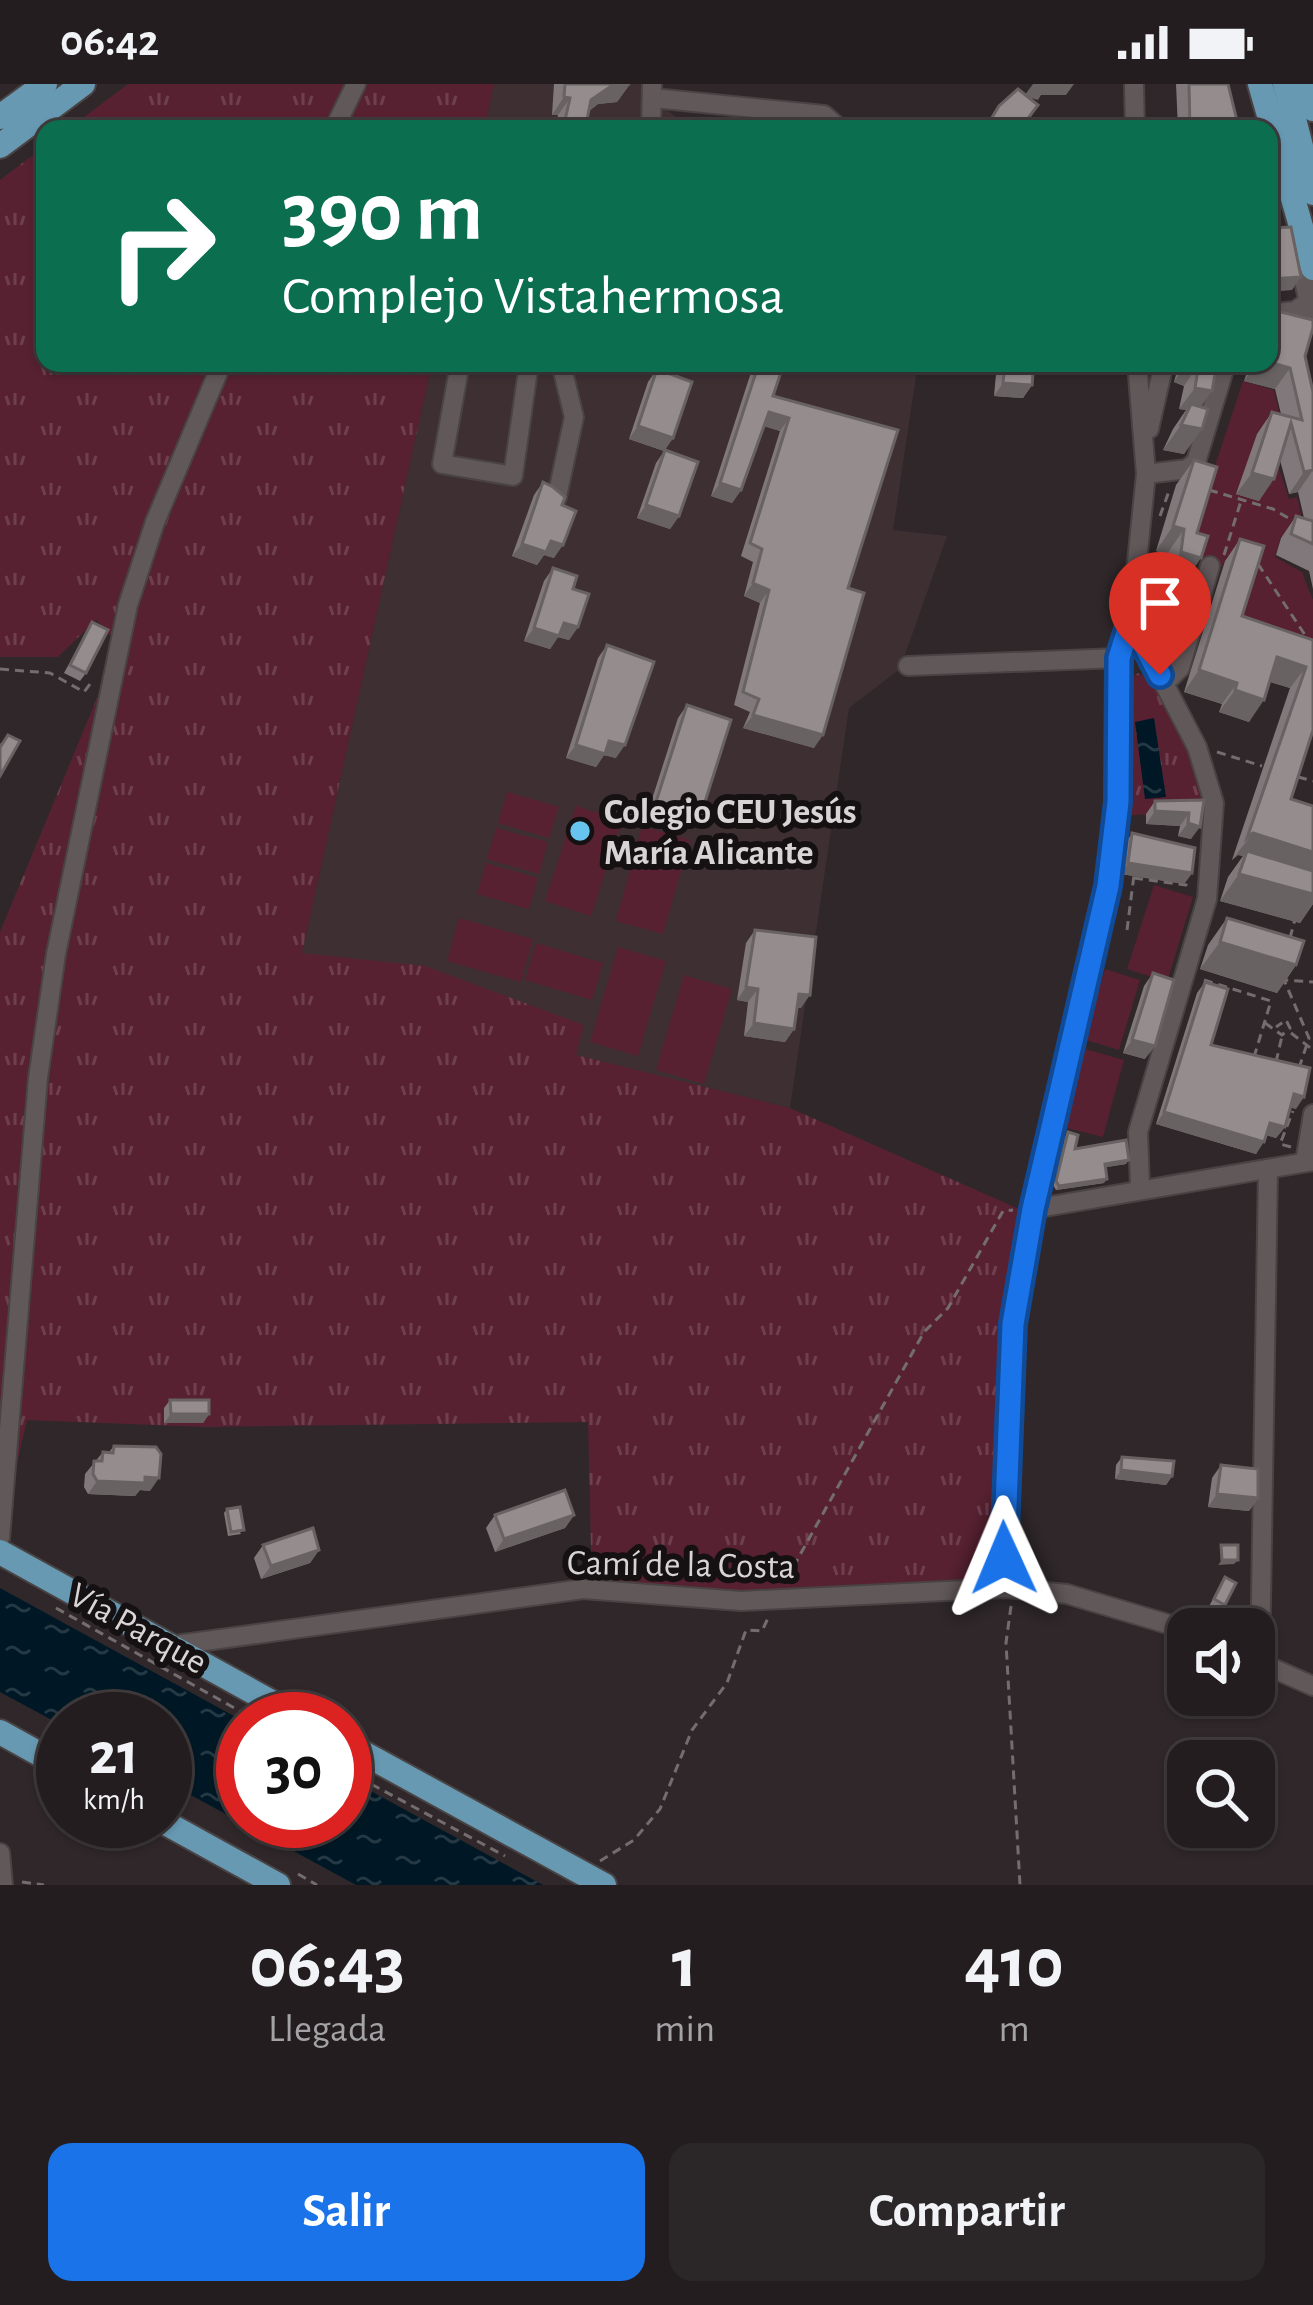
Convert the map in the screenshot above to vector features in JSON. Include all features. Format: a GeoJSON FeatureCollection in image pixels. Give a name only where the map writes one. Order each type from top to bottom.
{"type":"FeatureCollection","features":[{"type":"Feature","properties":{"kind":"main road"},"geometry":{"type":"LineString","coordinates":[[8,101],[45,84]]}},
{"type":"Feature","properties":{"kind":"main road"},"geometry":{"type":"LineString","coordinates":[[0,146],[83,84]]}},
{"type":"Feature","properties":{"kind":"main road"},"geometry":{"type":"LineString","coordinates":[[1260,84],[1269,120]]}},
{"type":"Feature","properties":{"kind":"main road"},"geometry":{"type":"LineString","coordinates":[[1285,84],[1313,194]]}},
{"type":"Feature","properties":{"kind":"main road"},"geometry":{"type":"LineString","coordinates":[[1306,84],[1313,109]]}},
{"type":"Feature","properties":{"kind":"main road"},"geometry":{"type":"LineString","coordinates":[[1278,157],[1313,268]]}},
{"type":"Feature","properties":{"kind":"main road"},"geometry":{"type":"LineString","coordinates":[[0,1552],[253,1692]]}},
{"type":"Feature","properties":{"kind":"main road"},"geometry":{"type":"LineString","coordinates":[[0,1734],[36,1753]]}},
{"type":"Feature","properties":{"kind":"main road"},"geometry":{"type":"LineString","coordinates":[[372,1758],[597,1881]]}},
{"type":"Feature","properties":{"kind":"main road"},"geometry":{"type":"LineString","coordinates":[[192,1838],[278,1885]]}},
{"type":"Feature","properties":{"kind":"street"},"geometry":{"type":"LineString","coordinates":[[338,120],[356,84]]}},
{"type":"Feature","properties":{"kind":"street"},"geometry":{"type":"LineString","coordinates":[[1134,84],[1135,120]]}},
{"type":"Feature","properties":{"kind":"street"},"geometry":{"type":"LineString","coordinates":[[653,91],[824,115],[830,120]]}},
{"type":"Feature","properties":{"kind":"street"},"geometry":{"type":"LineString","coordinates":[[1283,177],[1313,323]]}},
{"type":"Feature","properties":{"kind":"street"},"geometry":{"type":"LineString","coordinates":[[1278,313],[1295,311],[1308,302]]}},
{"type":"Feature","properties":{"kind":"street"},"geometry":{"type":"LineString","coordinates":[[0,1538],[38,1078],[56,954],[128,605],[161,508],[218,372]]}},
{"type":"Feature","properties":{"kind":"street"},"geometry":{"type":"LineString","coordinates":[[458,372],[442,464],[513,476],[528,372]]}},
{"type":"Feature","properties":{"kind":"street"},"geometry":{"type":"LineString","coordinates":[[557,497],[574,417],[563,372]]}},
{"type":"Feature","properties":{"kind":"street"},"geometry":{"type":"LineString","coordinates":[[1140,1187],[1138,1132],[1184,974],[1211,921],[1213,869],[1213,796],[1197,747],[1160,675],[1141,622],[1148,390],[1141,372]]}},
{"type":"Feature","properties":{"kind":"street"},"geometry":{"type":"LineString","coordinates":[[1148,390],[1158,372]]}},
{"type":"Feature","properties":{"kind":"street"},"geometry":{"type":"LineString","coordinates":[[1146,473],[1180,474],[1196,462],[1223,372]]}},
{"type":"Feature","properties":{"kind":"street"},"geometry":{"type":"LineString","coordinates":[[1160,675],[1177,674],[1210,566]]}},
{"type":"Feature","properties":{"kind":"street"},"geometry":{"type":"LineString","coordinates":[[1006,1588],[1001,1528],[1013,1324],[1033,1209],[1108,886],[1118,802],[1119,658],[1141,622]]}},
{"type":"Feature","properties":{"kind":"street"},"geometry":{"type":"LineString","coordinates":[[908,666],[1119,658]]}},
{"type":"Feature","properties":{"kind":"street"},"geometry":{"type":"LineString","coordinates":[[1033,1209],[1308,1158],[1305,1113]]}},
{"type":"Feature","properties":{"kind":"street"},"geometry":{"type":"LineString","coordinates":[[1258,1608],[1268,1168]]}},
{"type":"Feature","properties":{"kind":"street","name":"Camí de la Costa"},"geometry":{"type":"LineString","coordinates":[[169,1646],[583,1589],[741,1601],[1006,1588],[1067,1594],[1167,1624]]}},
{"type":"Feature","properties":{"kind":"street"},"geometry":{"type":"LineString","coordinates":[[1275,1670],[1313,1686]]}},
{"type":"Feature","properties":{"kind":"street"},"geometry":{"type":"LineString","coordinates":[[0,1853],[3,1882]]}},
{"type":"Feature","properties":{"kind":"path"},"geometry":{"type":"LineString","coordinates":[[1160,517],[1180,474],[1203,488],[1273,508],[1302,526]]}},
{"type":"Feature","properties":{"kind":"path"},"geometry":{"type":"LineString","coordinates":[[1225,552],[1257,563],[1279,587],[1313,647]]}},
{"type":"Feature","properties":{"kind":"path"},"geometry":{"type":"LineString","coordinates":[[1141,622],[1190,636]]}},
{"type":"Feature","properties":{"kind":"path"},"geometry":{"type":"LineString","coordinates":[[0,669],[50,673],[85,692],[98,672]]}},
{"type":"Feature","properties":{"kind":"path"},"geometry":{"type":"LineString","coordinates":[[1212,750],[1262,766]]}},
{"type":"Feature","properties":{"kind":"path"},"geometry":{"type":"LineString","coordinates":[[1291,774],[1313,781]]}},
{"type":"Feature","properties":{"kind":"path"},"geometry":{"type":"LineString","coordinates":[[1127,930],[1137,862]]}},
{"type":"Feature","properties":{"kind":"path"},"geometry":{"type":"LineString","coordinates":[[1134,878],[1186,885],[1188,871]]}},
{"type":"Feature","properties":{"kind":"path"},"geometry":{"type":"LineString","coordinates":[[1289,939],[1296,918]]}},
{"type":"Feature","properties":{"kind":"path"},"geometry":{"type":"LineString","coordinates":[[1184,974],[1271,1001],[1253,1059]]}},
{"type":"Feature","properties":{"kind":"path"},"geometry":{"type":"LineString","coordinates":[[1313,982],[1284,980],[1313,1049]]}},
{"type":"Feature","properties":{"kind":"path"},"geometry":{"type":"LineString","coordinates":[[1276,1027],[1286,1021],[1289,1032]]}},
{"type":"Feature","properties":{"kind":"path"},"geometry":{"type":"LineString","coordinates":[[1264,1023],[1282,1034]]}},
{"type":"Feature","properties":{"kind":"path"},"geometry":{"type":"LineString","coordinates":[[1282,1034],[1289,1032],[1308,1042]]}},
{"type":"Feature","properties":{"kind":"path"},"geometry":{"type":"LineString","coordinates":[[1275,1066],[1282,1034]]}},
{"type":"Feature","properties":{"kind":"path"},"geometry":{"type":"LineString","coordinates":[[1307,1076],[1298,1072],[1308,1042]]}},
{"type":"Feature","properties":{"kind":"path"},"geometry":{"type":"LineString","coordinates":[[1305,1113],[1290,1111],[1280,1144],[1308,1158]]}},
{"type":"Feature","properties":{"kind":"path"},"geometry":{"type":"LineString","coordinates":[[597,1881],[609,1851],[634,1840],[660,1809],[692,1730],[727,1683],[746,1630],[762,1631],[925,1333],[948,1308],[1003,1211],[1033,1209]]}},
{"type":"Feature","properties":{"kind":"path"},"geometry":{"type":"LineString","coordinates":[[1006,1588],[1012,1610],[1006,1643],[1020,1885]]}},
{"type":"Feature","properties":{"kind":"path","name":"Vía Parque"},"geometry":{"type":"LineString","coordinates":[[39,1598],[216,1698]]}},
{"type":"Feature","properties":{"kind":"path"},"geometry":{"type":"LineString","coordinates":[[372,1784],[521,1864]]}},
{"type":"Feature","properties":{"kind":"path"},"geometry":{"type":"LineString","coordinates":[[3,1882],[44,1885]]}},
{"type":"Feature","properties":{"kind":"shaded area"},"geometry":{"type":"Polygon","coordinates":[[[494,84],[653,84],[654,102],[681,120],[486,120],[494,84]]]}},
{"type":"Feature","properties":{"kind":"shaded area","name":"Colegio CEU Jesús María Alicante"},"geometry":{"type":"Polygon","coordinates":[[[430,372],[917,372],[893,530],[947,536],[900,669],[849,708],[790,1108],[575,1055],[584,1025],[302,953],[430,372]]]}},
{"type":"Feature","properties":{"kind":"green space"},"geometry":{"type":"Polygon","coordinates":[[[128,84],[494,84],[486,120],[80,120],[128,84]]]}},
{"type":"Feature","properties":{"kind":"green space"},"geometry":{"type":"Polygon","coordinates":[[[36,153],[36,372],[430,372],[302,953],[425,966],[584,1025],[576,1055],[790,1108],[1028,1213],[998,1569],[981,1584],[777,1598],[592,1590],[588,1422],[206,1427],[27,1420],[0,1536],[0,932],[119,645],[96,620],[58,657],[0,657],[0,180],[36,153]]]}},
{"type":"Feature","properties":{"kind":"green space"},"geometry":{"type":"Polygon","coordinates":[[[1243,381],[1274,390],[1286,441],[1258,432],[1251,453],[1279,468],[1289,499],[1297,497],[1308,544],[1281,536],[1275,557],[1302,572],[1313,600],[1313,673],[1234,620],[1252,565],[1227,556],[1222,567],[1186,554],[1243,381]]]}},
{"type":"Feature","properties":{"kind":"green space"},"geometry":{"type":"Polygon","coordinates":[[[1138,673],[1150,678],[1191,757],[1205,814],[1123,815],[1127,681],[1138,673]]]}},
{"type":"Feature","properties":{"kind":"green space"},"geometry":{"type":"Polygon","coordinates":[[[507,792],[559,807],[549,838],[498,823],[507,792]]]}},
{"type":"Feature","properties":{"kind":"green space"},"geometry":{"type":"Polygon","coordinates":[[[576,806],[622,821],[591,916],[545,901],[576,806]]]}},
{"type":"Feature","properties":{"kind":"green space"},"geometry":{"type":"Polygon","coordinates":[[[642,826],[690,840],[663,934],[616,921],[642,826]]]}},
{"type":"Feature","properties":{"kind":"green space"},"geometry":{"type":"Polygon","coordinates":[[[496,828],[548,842],[539,874],[487,859],[496,828]]]}},
{"type":"Feature","properties":{"kind":"green space"},"geometry":{"type":"Polygon","coordinates":[[[486,863],[538,878],[529,909],[477,894],[486,863]]]}},
{"type":"Feature","properties":{"kind":"green space"},"geometry":{"type":"Polygon","coordinates":[[[1154,885],[1193,897],[1167,982],[1127,969],[1154,885]]]}},
{"type":"Feature","properties":{"kind":"green space"},"geometry":{"type":"Polygon","coordinates":[[[459,918],[533,939],[521,982],[447,961],[459,918]]]}},
{"type":"Feature","properties":{"kind":"green space"},"geometry":{"type":"Polygon","coordinates":[[[536,943],[603,963],[592,1000],[525,980],[536,943]]]}},
{"type":"Feature","properties":{"kind":"green space"},"geometry":{"type":"Polygon","coordinates":[[[618,947],[666,961],[638,1056],[590,1042],[618,947]]]}},
{"type":"Feature","properties":{"kind":"green space"},"geometry":{"type":"Polygon","coordinates":[[[1105,969],[1140,980],[1119,1050],[1083,1039],[1105,969]]]}},
{"type":"Feature","properties":{"kind":"green space"},"geometry":{"type":"Polygon","coordinates":[[[684,975],[732,989],[704,1084],[656,1070],[684,975]]]}},
{"type":"Feature","properties":{"kind":"green space"},"geometry":{"type":"Polygon","coordinates":[[[1082,1048],[1124,1060],[1103,1137],[1062,1127],[1082,1048]]]}},
{"type":"Feature","properties":{"kind":"water"},"geometry":{"type":"Polygon","coordinates":[[[1154,718],[1166,797],[1145,799],[1135,722],[1154,718]]]}},
{"type":"Feature","properties":{"kind":"water"},"geometry":{"type":"Polygon","coordinates":[[[0,1588],[190,1692],[36,1692],[36,1711],[0,1692],[0,1588]]]}},
{"type":"Feature","properties":{"kind":"water"},"geometry":{"type":"Polygon","coordinates":[[[192,1693],[216,1706],[216,1809],[192,1796],[192,1693]]]}},
{"type":"Feature","properties":{"kind":"water"},"geometry":{"type":"Polygon","coordinates":[[[372,1792],[543,1885],[356,1885],[288,1848],[372,1848],[372,1792]]]}},
{"type":"Feature","properties":{"kind":"building"},"geometry":{"type":"Polygon","coordinates":[[[565,84],[630,84],[610,87],[591,100],[587,120],[565,120],[570,98],[564,97],[565,84]]]}},
{"type":"Feature","properties":{"kind":"building"},"geometry":{"type":"Polygon","coordinates":[[[1189,84],[1228,84],[1237,120],[1190,120],[1189,84]]]}},
{"type":"Feature","properties":{"kind":"building"},"geometry":{"type":"Polygon","coordinates":[[[1018,89],[1038,105],[1027,120],[990,120],[1018,89]]]}},
{"type":"Feature","properties":{"kind":"building"},"geometry":{"type":"Polygon","coordinates":[[[1291,227],[1301,277],[1278,278],[1278,228],[1291,227]]]}},
{"type":"Feature","properties":{"kind":"building"},"geometry":{"type":"Polygon","coordinates":[[[1278,311],[1313,320],[1305,356],[1313,392],[1313,470],[1304,472],[1291,423],[1274,479],[1252,473],[1272,412],[1302,420],[1290,368],[1278,365],[1278,311]]]}},
{"type":"Feature","properties":{"kind":"building"},"geometry":{"type":"Polygon","coordinates":[[[656,372],[692,382],[673,438],[638,426],[656,372]]]}},
{"type":"Feature","properties":{"kind":"building"},"geometry":{"type":"Polygon","coordinates":[[[756,372],[781,372],[773,396],[898,430],[848,588],[864,593],[823,735],[753,715],[759,699],[743,692],[769,590],[753,583],[762,549],[750,543],[789,418],[769,412],[741,490],[720,483],[756,372]]]}},
{"type":"Feature","properties":{"kind":"building"},"geometry":{"type":"Polygon","coordinates":[[[1004,372],[1033,372],[1032,385],[1003,383],[1004,372]]]}},
{"type":"Feature","properties":{"kind":"building"},"geometry":{"type":"Polygon","coordinates":[[[1198,372],[1215,372],[1212,391],[1195,388],[1198,372]]]}},
{"type":"Feature","properties":{"kind":"building"},"geometry":{"type":"Polygon","coordinates":[[[1191,404],[1208,409],[1202,429],[1181,425],[1191,404]]]}},
{"type":"Feature","properties":{"kind":"building"},"geometry":{"type":"Polygon","coordinates":[[[665,450],[698,462],[679,516],[646,505],[665,450]]]}},
{"type":"Feature","properties":{"kind":"building"},"geometry":{"type":"Polygon","coordinates":[[[1194,460],[1217,467],[1197,533],[1208,536],[1201,558],[1181,552],[1184,529],[1173,526],[1194,460]]]}},
{"type":"Feature","properties":{"kind":"building"},"geometry":{"type":"Polygon","coordinates":[[[543,482],[565,497],[562,505],[576,511],[563,545],[551,541],[546,552],[522,544],[543,482]]]}},
{"type":"Feature","properties":{"kind":"building"},"geometry":{"type":"Polygon","coordinates":[[[1296,516],[1313,521],[1313,544],[1291,534],[1296,516]]]}},
{"type":"Feature","properties":{"kind":"building"},"geometry":{"type":"Polygon","coordinates":[[[1240,539],[1264,546],[1242,616],[1313,640],[1313,730],[1291,799],[1313,806],[1313,852],[1253,833],[1247,838],[1306,667],[1277,657],[1264,700],[1235,690],[1237,683],[1199,670],[1240,539]]]}},
{"type":"Feature","properties":{"kind":"building"},"geometry":{"type":"Polygon","coordinates":[[[553,568],[577,576],[573,589],[589,594],[578,627],[564,623],[559,636],[534,628],[553,568]]]}},
{"type":"Feature","properties":{"kind":"building"},"geometry":{"type":"Polygon","coordinates":[[[1174,572],[1195,580],[1188,602],[1164,595],[1174,572]]]}},
{"type":"Feature","properties":{"kind":"building"},"geometry":{"type":"Polygon","coordinates":[[[92,622],[108,630],[86,673],[70,665],[92,622]]]}},
{"type":"Feature","properties":{"kind":"building"},"geometry":{"type":"Polygon","coordinates":[[[607,645],[654,662],[625,745],[609,741],[605,754],[576,745],[607,645]]]}},
{"type":"Feature","properties":{"kind":"building"},"geometry":{"type":"Polygon","coordinates":[[[687,705],[731,720],[704,805],[689,800],[684,814],[655,805],[687,705]]]}},
{"type":"Feature","properties":{"kind":"building"},"geometry":{"type":"Polygon","coordinates":[[[8,735],[20,741],[0,776],[0,745],[8,735]]]}},
{"type":"Feature","properties":{"kind":"building"},"geometry":{"type":"Polygon","coordinates":[[[1204,800],[1200,827],[1188,823],[1189,813],[1155,811],[1155,801],[1204,800]]]}},
{"type":"Feature","properties":{"kind":"building"},"geometry":{"type":"Polygon","coordinates":[[[1132,833],[1195,848],[1192,873],[1128,863],[1132,833]]]}},
{"type":"Feature","properties":{"kind":"building"},"geometry":{"type":"Polygon","coordinates":[[[1247,851],[1313,871],[1313,894],[1239,874],[1247,851]]]}},
{"type":"Feature","properties":{"kind":"building"},"geometry":{"type":"Polygon","coordinates":[[[1227,918],[1304,941],[1296,965],[1220,942],[1227,918]]]}},
{"type":"Feature","properties":{"kind":"building"},"geometry":{"type":"Polygon","coordinates":[[[755,930],[816,937],[810,995],[799,994],[794,1029],[754,1023],[758,989],[746,987],[755,930]]]}},
{"type":"Feature","properties":{"kind":"building"},"geometry":{"type":"Polygon","coordinates":[[[1153,973],[1174,980],[1155,1046],[1132,1040],[1153,973]]]}},
{"type":"Feature","properties":{"kind":"building"},"geometry":{"type":"Polygon","coordinates":[[[1205,982],[1228,989],[1211,1045],[1310,1068],[1304,1097],[1294,1094],[1285,1127],[1270,1123],[1264,1142],[1164,1112],[1205,982]]]}},
{"type":"Feature","properties":{"kind":"building"},"geometry":{"type":"Polygon","coordinates":[[[1068,1132],[1078,1135],[1075,1149],[1126,1140],[1129,1160],[1105,1164],[1107,1179],[1059,1186],[1056,1181],[1068,1132]]]}},
{"type":"Feature","properties":{"kind":"building"},"geometry":{"type":"Polygon","coordinates":[[[170,1400],[209,1400],[209,1414],[171,1414],[170,1400]]]}},
{"type":"Feature","properties":{"kind":"building"},"geometry":{"type":"Polygon","coordinates":[[[114,1446],[156,1447],[161,1454],[159,1478],[145,1477],[145,1483],[97,1481],[94,1461],[102,1461],[103,1452],[113,1453],[114,1446]]]}},
{"type":"Feature","properties":{"kind":"building"},"geometry":{"type":"Polygon","coordinates":[[[1122,1457],[1174,1461],[1172,1476],[1121,1470],[1122,1457]]]}},
{"type":"Feature","properties":{"kind":"building"},"geometry":{"type":"Polygon","coordinates":[[[1221,1465],[1258,1469],[1258,1498],[1217,1494],[1221,1465]]]}},
{"type":"Feature","properties":{"kind":"building"},"geometry":{"type":"Polygon","coordinates":[[[565,1490],[574,1515],[504,1539],[495,1515],[565,1490]]]}},
{"type":"Feature","properties":{"kind":"building"},"geometry":{"type":"Polygon","coordinates":[[[240,1507],[244,1530],[231,1532],[227,1509],[240,1507]]]}},
{"type":"Feature","properties":{"kind":"building"},"geometry":{"type":"Polygon","coordinates":[[[313,1528],[319,1550],[271,1566],[263,1545],[313,1528]]]}},
{"type":"Feature","properties":{"kind":"building"},"geometry":{"type":"Polygon","coordinates":[[[1221,1545],[1238,1545],[1238,1560],[1222,1560],[1221,1545]]]}},
{"type":"Feature","properties":{"kind":"building"},"geometry":{"type":"Polygon","coordinates":[[[1225,1577],[1236,1583],[1225,1605],[1214,1599],[1225,1577]]]}},
{"type":"Feature","properties":{"kind":"place","name":"Colegio CEU Jesús María Alicante"},"geometry":{"type":"Point","coordinates":[580,831]}},
{"type":"Feature","properties":{"kind":"route"},"geometry":{"type":"LineString","coordinates":[[1004,1558],[1001,1528],[1013,1324],[1033,1209],[1108,886],[1118,802],[1119,658],[1131,620],[1160,675]]}}]}
